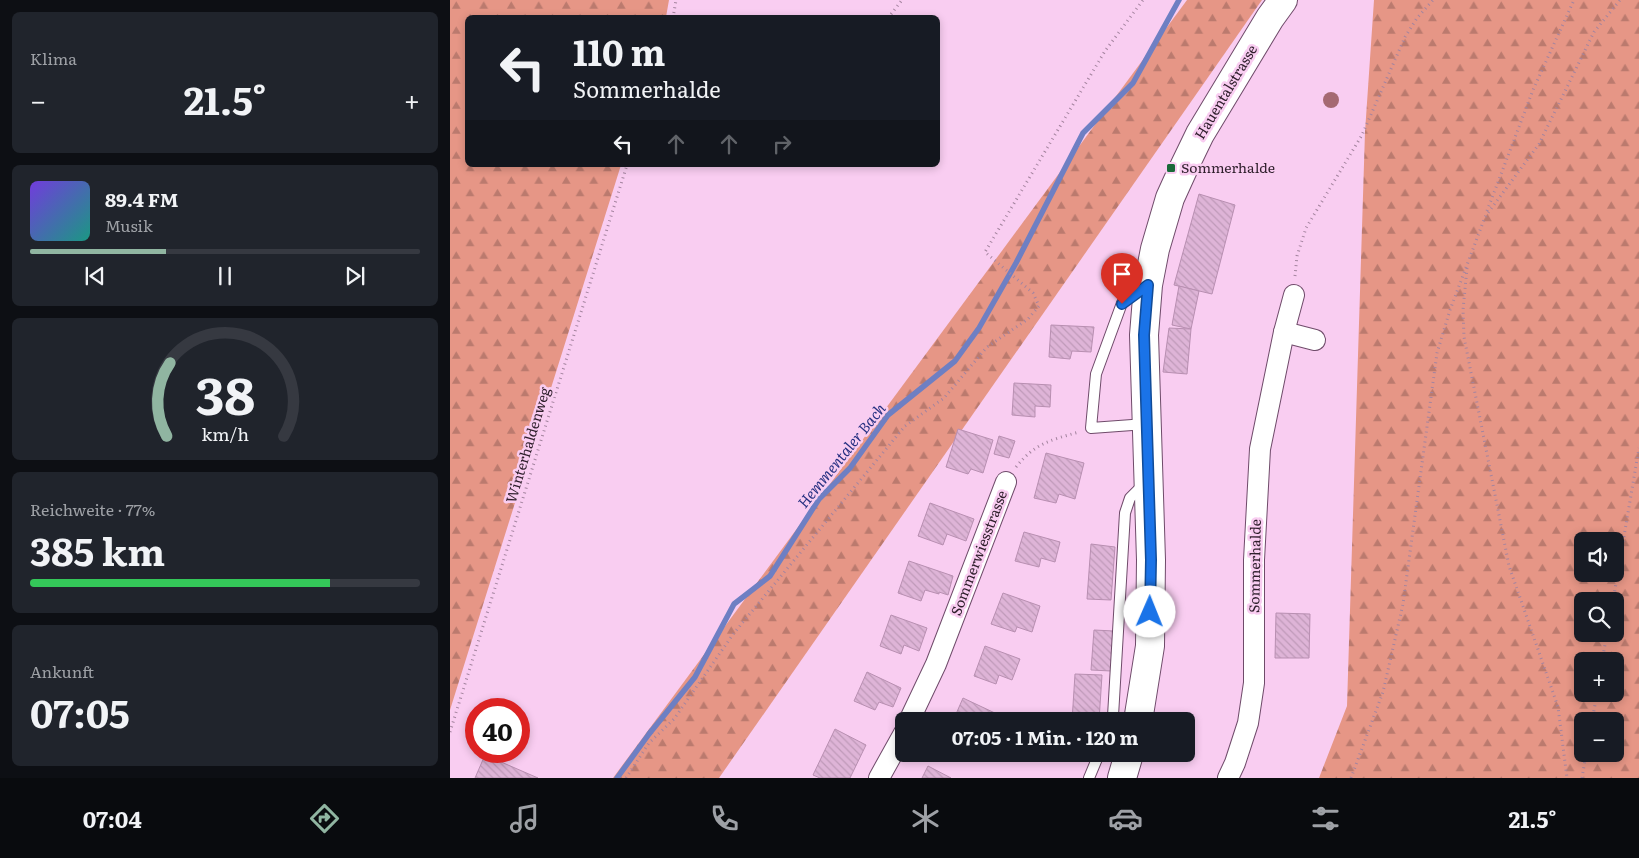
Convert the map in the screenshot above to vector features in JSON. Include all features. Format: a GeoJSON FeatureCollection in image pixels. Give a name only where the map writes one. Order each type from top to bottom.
{"type":"FeatureCollection","features":[{"type":"Feature","properties":{"kind":"street","name":"Hauentalstrasse"},"geometry":{"type":"LineString","coordinates":[[1139,712],[1150,646],[1151,560],[1144,335],[1148,285],[1155,250],[1170,198],[1200,134],[1270,18],[1283,0]]}},
{"type":"Feature","properties":{"kind":"street","name":"Sommerhalde"},"geometry":{"type":"LineString","coordinates":[[1228,778],[1235,764],[1248,723],[1254,683],[1254,560],[1260,449],[1284,332],[1294,294]]}},
{"type":"Feature","properties":{"kind":"street"},"geometry":{"type":"LineString","coordinates":[[1284,332],[1315,340]]}},
{"type":"Feature","properties":{"kind":"street","name":"Sommerwiesstrasse"},"geometry":{"type":"LineString","coordinates":[[913,712],[936,664],[1006,482]]}},
{"type":"Feature","properties":{"kind":"street"},"geometry":{"type":"LineString","coordinates":[[879,778],[895,749]]}},
{"type":"Feature","properties":{"kind":"street"},"geometry":{"type":"LineString","coordinates":[[1122,778],[1127,762]]}},
{"type":"Feature","properties":{"kind":"lane"},"geometry":{"type":"LineString","coordinates":[[1146,424],[1091,428],[1096,374],[1122,304],[1148,285]]}},
{"type":"Feature","properties":{"kind":"lane"},"geometry":{"type":"LineString","coordinates":[[1113,712],[1125,514],[1130,498],[1148,481]]}},
{"type":"Feature","properties":{"kind":"lane"},"geometry":{"type":"LineString","coordinates":[[1089,778],[1096,762]]}},
{"type":"Feature","properties":{"kind":"path"},"geometry":{"type":"LineString","coordinates":[[674,15],[676,0]]}},
{"type":"Feature","properties":{"kind":"path"},"geometry":{"type":"LineString","coordinates":[[890,15],[902,0]]}},
{"type":"Feature","properties":{"kind":"path"},"geometry":{"type":"LineString","coordinates":[[626,778],[649,743],[674,720],[734,633],[905,426],[944,398],[987,347],[1028,319],[1039,306],[1033,293],[985,252],[1104,51],[1143,0]]}},
{"type":"Feature","properties":{"kind":"path"},"geometry":{"type":"LineString","coordinates":[[1294,294],[1297,256],[1306,228],[1362,135],[1406,37],[1418,18],[1433,0]]}},
{"type":"Feature","properties":{"kind":"path"},"geometry":{"type":"LineString","coordinates":[[1351,778],[1383,692],[1403,604],[1437,353],[1450,310],[1533,90],[1574,0]]}},
{"type":"Feature","properties":{"kind":"path"},"geometry":{"type":"LineString","coordinates":[[1485,217],[1538,144],[1594,32],[1620,0]]}},
{"type":"Feature","properties":{"kind":"path","name":"Winterhaldenweg"},"geometry":{"type":"LineString","coordinates":[[450,732],[626,167]]}},
{"type":"Feature","properties":{"kind":"path"},"geometry":{"type":"LineString","coordinates":[[1468,263],[1463,310],[1464,337],[1509,566],[1558,707],[1567,778]]}},
{"type":"Feature","properties":{"kind":"path","name":"Sommerwiesstrasse"},"geometry":{"type":"LineString","coordinates":[[1006,482],[1028,452],[1045,442],[1091,428]]}},
{"type":"Feature","properties":{"kind":"path"},"geometry":{"type":"LineString","coordinates":[[1615,592],[1639,448]]}},
{"type":"Feature","properties":{"kind":"path"},"geometry":{"type":"LineString","coordinates":[[1582,778],[1585,762]]}},
{"type":"Feature","properties":{"kind":"green space"},"geometry":{"type":"Polygon","coordinates":[[[450,0],[669,0],[666,15],[465,15],[465,167],[620,167],[450,710],[450,0]]]}},
{"type":"Feature","properties":{"kind":"green space"},"geometry":{"type":"Polygon","coordinates":[[[1187,0],[1262,0],[719,778],[613,778],[1187,0]]]}},
{"type":"Feature","properties":{"kind":"green space"},"geometry":{"type":"Polygon","coordinates":[[[1374,0],[1639,0],[1639,778],[1319,778],[1347,706],[1365,132],[1374,0]]]}},
{"type":"Feature","properties":{"kind":"building"},"geometry":{"type":"Polygon","coordinates":[[[1199,194],[1235,205],[1212,294],[1174,285],[1199,194]]]}},
{"type":"Feature","properties":{"kind":"building"},"geometry":{"type":"Polygon","coordinates":[[[1179,286],[1199,291],[1191,329],[1172,325],[1179,286]]]}},
{"type":"Feature","properties":{"kind":"building"},"geometry":{"type":"Polygon","coordinates":[[[1051,325],[1094,327],[1091,352],[1072,351],[1070,359],[1049,357],[1051,325]]]}},
{"type":"Feature","properties":{"kind":"building"},"geometry":{"type":"Polygon","coordinates":[[[1169,328],[1191,329],[1187,374],[1163,372],[1169,328]]]}},
{"type":"Feature","properties":{"kind":"building"},"geometry":{"type":"Polygon","coordinates":[[[1014,383],[1051,385],[1050,407],[1035,406],[1035,417],[1012,415],[1014,383]]]}},
{"type":"Feature","properties":{"kind":"building"},"geometry":{"type":"Polygon","coordinates":[[[958,429],[993,440],[983,473],[971,469],[968,474],[946,467],[958,429]]]}},
{"type":"Feature","properties":{"kind":"building"},"geometry":{"type":"Polygon","coordinates":[[[999,436],[1015,441],[1009,458],[994,454],[999,436]]]}},
{"type":"Feature","properties":{"kind":"building"},"geometry":{"type":"Polygon","coordinates":[[[1046,453],[1084,463],[1075,499],[1059,494],[1056,503],[1034,498],[1046,453]]]}},
{"type":"Feature","properties":{"kind":"building"},"geometry":{"type":"Polygon","coordinates":[[[930,503],[974,519],[966,541],[947,534],[943,545],[918,536],[930,503]]]}},
{"type":"Feature","properties":{"kind":"building"},"geometry":{"type":"Polygon","coordinates":[[[1024,532],[1060,542],[1055,562],[1041,558],[1039,567],[1015,561],[1024,532]]]}},
{"type":"Feature","properties":{"kind":"building"},"geometry":{"type":"Polygon","coordinates":[[[1091,544],[1115,547],[1111,600],[1087,599],[1091,544]]]}},
{"type":"Feature","properties":{"kind":"building"},"geometry":{"type":"Polygon","coordinates":[[[909,561],[953,576],[948,595],[925,590],[921,601],[898,593],[909,561]]]}},
{"type":"Feature","properties":{"kind":"building"},"geometry":{"type":"Polygon","coordinates":[[[1003,593],[1040,606],[1032,632],[1017,627],[1015,632],[991,624],[1003,593]]]}},
{"type":"Feature","properties":{"kind":"building"},"geometry":{"type":"Polygon","coordinates":[[[1276,613],[1310,614],[1309,658],[1275,658],[1276,613]]]}},
{"type":"Feature","properties":{"kind":"building"},"geometry":{"type":"Polygon","coordinates":[[[891,615],[927,628],[919,651],[904,645],[901,654],[880,646],[891,615]]]}},
{"type":"Feature","properties":{"kind":"building"},"geometry":{"type":"Polygon","coordinates":[[[1094,630],[1114,631],[1111,671],[1091,670],[1094,630]]]}},
{"type":"Feature","properties":{"kind":"building"},"geometry":{"type":"Polygon","coordinates":[[[985,646],[1020,659],[1012,680],[999,675],[996,684],[974,676],[985,646]]]}},
{"type":"Feature","properties":{"kind":"building"},"geometry":{"type":"Polygon","coordinates":[[[867,672],[901,688],[893,707],[879,702],[875,710],[854,701],[867,672]]]}},
{"type":"Feature","properties":{"kind":"building"},"geometry":{"type":"Polygon","coordinates":[[[1075,674],[1102,675],[1100,712],[1073,712],[1075,674]]]}},
{"type":"Feature","properties":{"kind":"building"},"geometry":{"type":"Polygon","coordinates":[[[963,698],[993,712],[957,712],[963,698]]]}},
{"type":"Feature","properties":{"kind":"building"},"geometry":{"type":"Polygon","coordinates":[[[835,729],[866,745],[850,778],[820,778],[813,775],[835,729]]]}},
{"type":"Feature","properties":{"kind":"building"},"geometry":{"type":"Polygon","coordinates":[[[482,763],[503,763],[538,778],[475,778],[482,763]]]}},
{"type":"Feature","properties":{"kind":"building"},"geometry":{"type":"Polygon","coordinates":[[[928,766],[951,778],[922,778],[928,766]]]}},
{"type":"Feature","properties":{"kind":"waterway","name":"Hemmentaler Bach"},"geometry":{"type":"LineString","coordinates":[[617,778],[649,734],[695,677],[734,604],[770,576],[819,499],[850,468],[888,415],[955,361],[979,328],[1016,263],[1083,133],[1133,83],[1179,0]]}},
{"type":"Feature","properties":{"kind":"place","name":"Sommerhalde"},"geometry":{"type":"Point","coordinates":[1171,168]}},
{"type":"Feature","properties":{"kind":"route"},"geometry":{"type":"LineString","coordinates":[[1122,304],[1148,285],[1144,335],[1151,560],[1150,612]]}}]}
